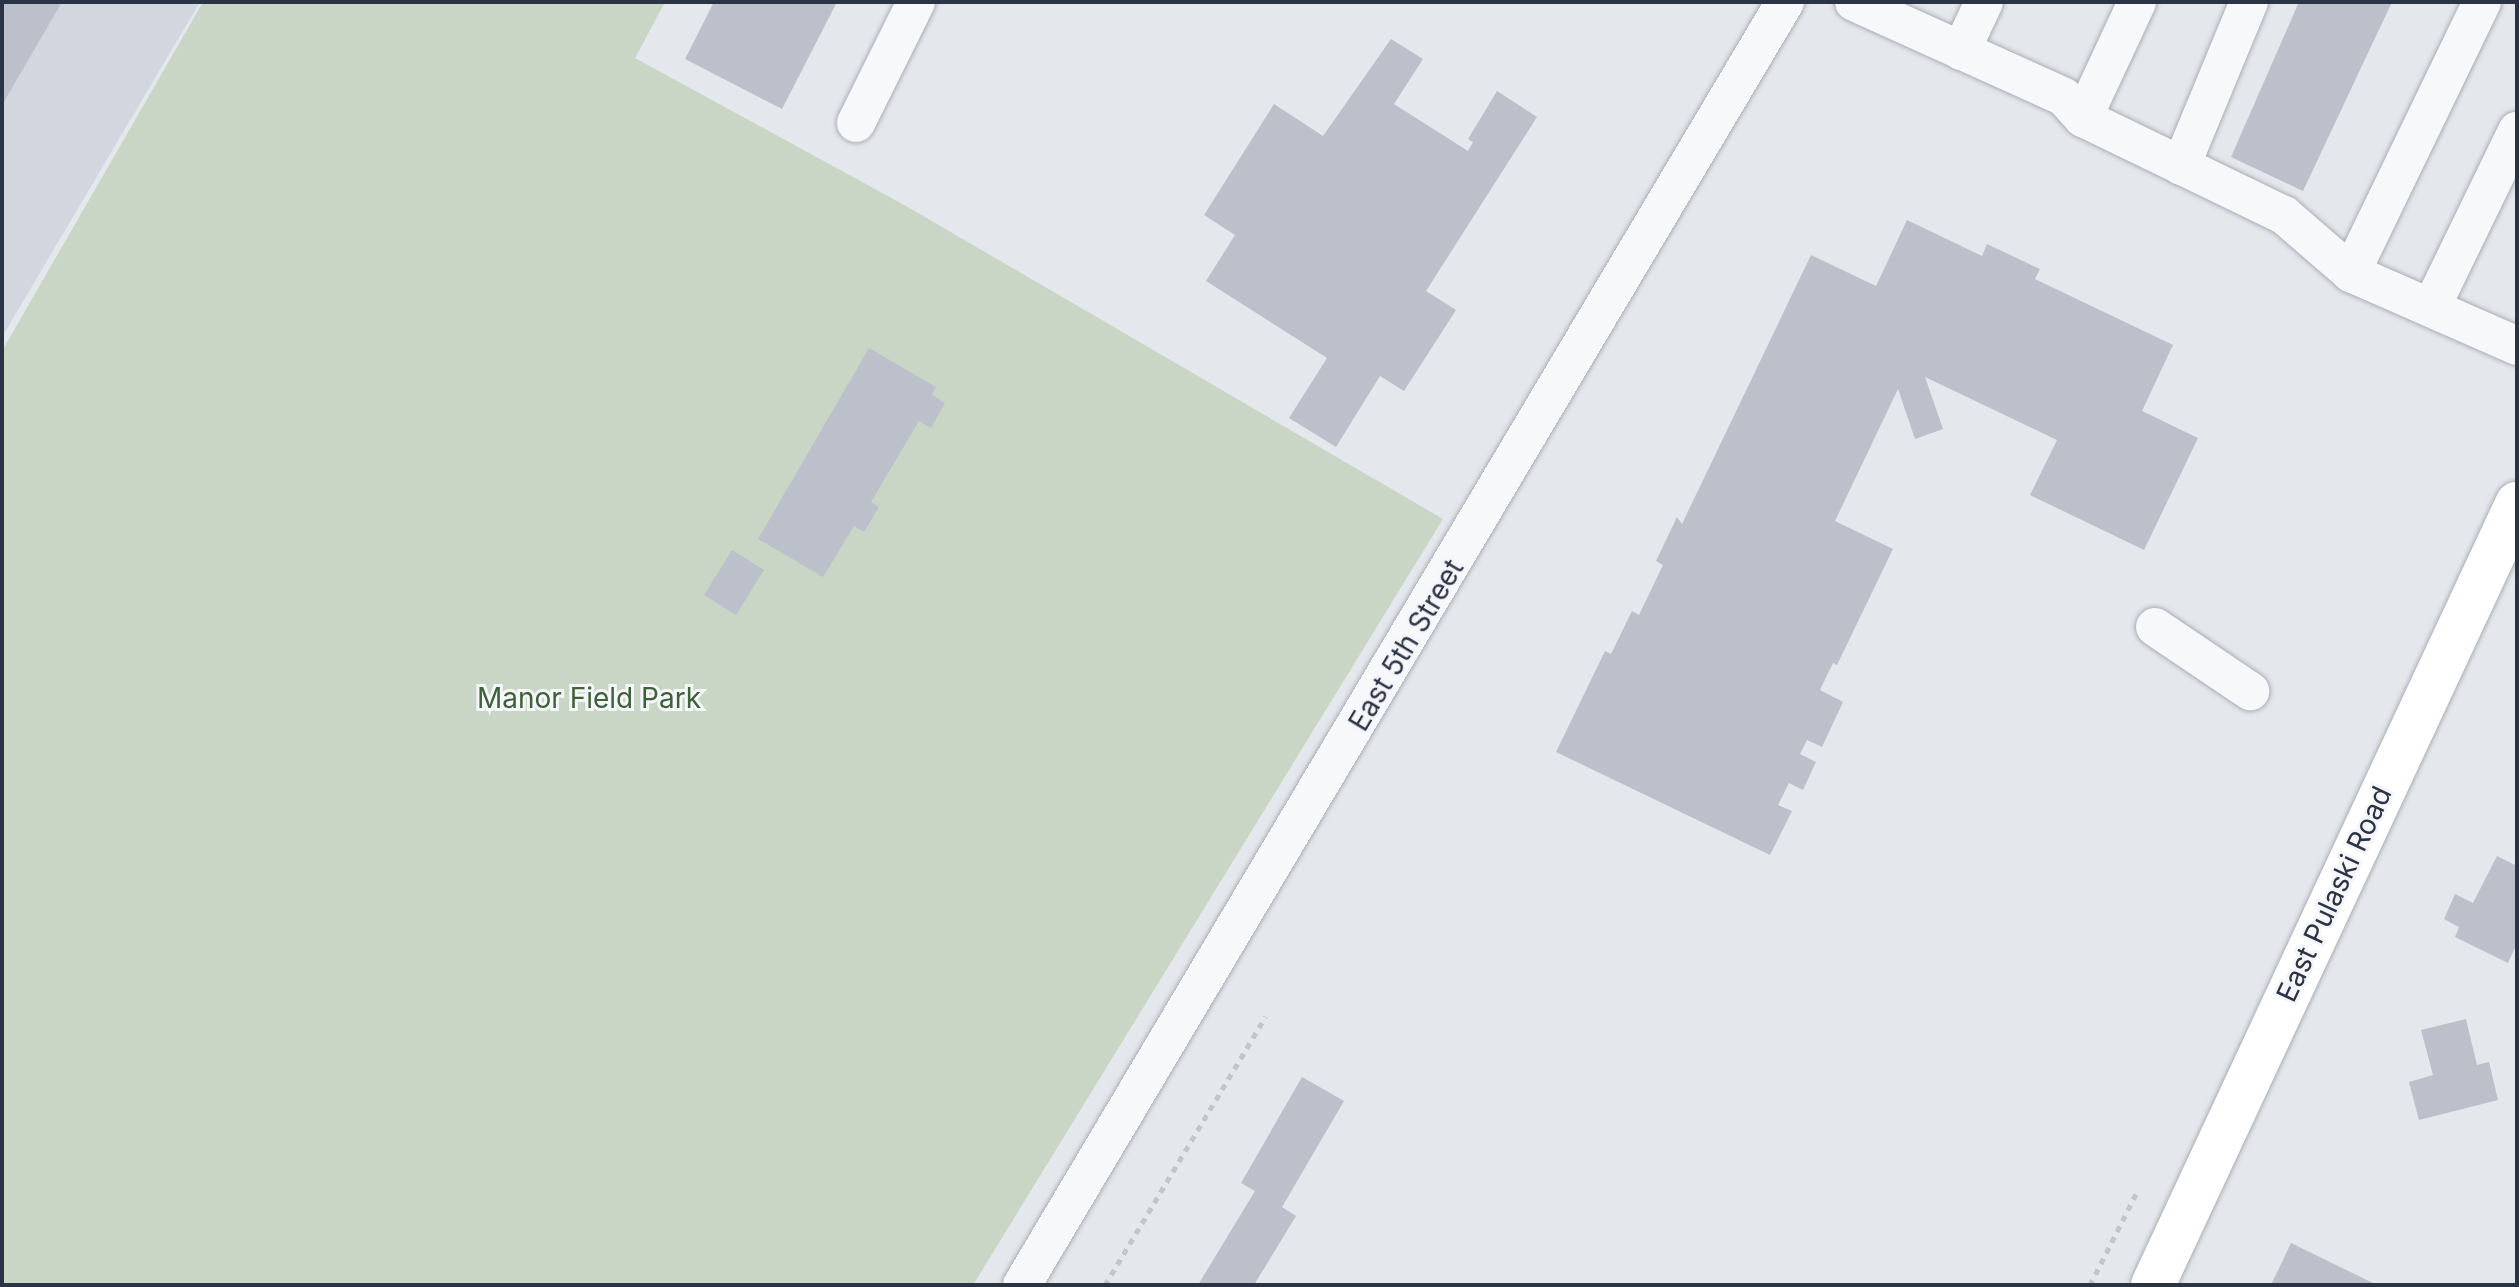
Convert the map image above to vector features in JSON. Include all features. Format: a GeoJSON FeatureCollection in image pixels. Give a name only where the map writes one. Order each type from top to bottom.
{"type":"FeatureCollection","features":[{"type":"Feature","properties":{"kind":"main road","name":"East Pulaski Road"},"geometry":{"type":"LineString","coordinates":[[2153,1285],[2517,504]]}},
{"type":"Feature","properties":{"kind":"street"},"geometry":{"type":"LineString","coordinates":[[856,123],[916,2]]}},
{"type":"Feature","properties":{"kind":"street","name":"East 5th Street"},"geometry":{"type":"LineString","coordinates":[[1022,1285],[1785,2]]}},
{"type":"Feature","properties":{"kind":"street"},"geometry":{"type":"LineString","coordinates":[[1854,2],[2064,97],[2083,118],[2284,215],[2351,273],[2517,346]]}},
{"type":"Feature","properties":{"kind":"street"},"geometry":{"type":"LineString","coordinates":[[1961,51],[1984,2]]}},
{"type":"Feature","properties":{"kind":"street"},"geometry":{"type":"LineString","coordinates":[[2083,118],[2137,2]]}},
{"type":"Feature","properties":{"kind":"street"},"geometry":{"type":"LineString","coordinates":[[2181,166],[2249,2]]}},
{"type":"Feature","properties":{"kind":"street"},"geometry":{"type":"LineString","coordinates":[[2351,273],[2482,2]]}},
{"type":"Feature","properties":{"kind":"street"},"geometry":{"type":"LineString","coordinates":[[2431,308],[2517,131]]}},
{"type":"Feature","properties":{"kind":"street"},"geometry":{"type":"LineString","coordinates":[[2155,627],[2250,691]]}},
{"type":"Feature","properties":{"kind":"path"},"geometry":{"type":"LineString","coordinates":[[1105,1285],[1266,1016]]}},
{"type":"Feature","properties":{"kind":"path"},"geometry":{"type":"LineString","coordinates":[[2090,1285],[2138,1190]]}},
{"type":"Feature","properties":{"kind":"shaded area"},"geometry":{"type":"Polygon","coordinates":[[[2,2],[200,2],[2,337],[2,2]]]}},
{"type":"Feature","properties":{"kind":"green space","name":"Manor Field Park"},"geometry":{"type":"Polygon","coordinates":[[[203,2],[665,2],[635,58],[906,206],[1443,519],[973,1285],[2,1285],[2,351],[203,2]]]}},
{"type":"Feature","properties":{"kind":"building"},"geometry":{"type":"Polygon","coordinates":[[[2,2],[62,2],[2,105],[2,2]]]}},
{"type":"Feature","properties":{"kind":"building"},"geometry":{"type":"Polygon","coordinates":[[[714,2],[837,2],[782,109],[685,59],[714,2]]]}},
{"type":"Feature","properties":{"kind":"building"},"geometry":{"type":"Polygon","coordinates":[[[2299,2],[2392,2],[2303,191],[2231,157],[2299,2]]]}},
{"type":"Feature","properties":{"kind":"building"},"geometry":{"type":"Polygon","coordinates":[[[1391,39],[1423,59],[1394,104],[1468,151],[1473,142],[1468,139],[1497,91],[1537,117],[1426,291],[1456,310],[1404,391],[1380,376],[1336,447],[1289,418],[1327,358],[1206,281],[1235,235],[1204,215],[1274,104],[1323,136],[1391,39]]]}},
{"type":"Feature","properties":{"kind":"building"},"geometry":{"type":"Polygon","coordinates":[[[1907,220],[1982,256],[1987,244],[2040,269],[2035,279],[2173,345],[2142,411],[2198,438],[2144,550],[2030,495],[2057,440],[1925,377],[1943,429],[1915,439],[1898,389],[1835,521],[1893,549],[1837,665],[1833,663],[1820,690],[1843,702],[1822,747],[1807,740],[1800,754],[1816,762],[1803,790],[1789,783],[1778,805],[1792,811],[1770,855],[1556,752],[1605,651],[1611,654],[1632,611],[1639,615],[1663,565],[1656,561],[1677,517],[1682,524],[1811,255],[1876,286],[1907,220]]]}},
{"type":"Feature","properties":{"kind":"building"},"geometry":{"type":"Polygon","coordinates":[[[869,348],[936,387],[932,395],[945,403],[931,428],[919,421],[871,502],[879,507],[864,532],[854,526],[823,577],[758,539],[869,348]]]}},
{"type":"Feature","properties":{"kind":"building"},"geometry":{"type":"Polygon","coordinates":[[[732,550],[764,570],[736,615],[704,595],[732,550]]]}},
{"type":"Feature","properties":{"kind":"building"},"geometry":{"type":"Polygon","coordinates":[[[2497,856],[2517,866],[2517,943],[2508,963],[2455,937],[2459,927],[2444,919],[2455,894],[2473,903],[2497,856]]]}},
{"type":"Feature","properties":{"kind":"building"},"geometry":{"type":"Polygon","coordinates":[[[2466,1019],[2477,1065],[2489,1062],[2498,1100],[2419,1120],[2409,1082],[2433,1075],[2421,1030],[2466,1019]]]}},
{"type":"Feature","properties":{"kind":"building"},"geometry":{"type":"Polygon","coordinates":[[[1302,1077],[1344,1101],[1282,1207],[1296,1216],[1254,1285],[1198,1285],[1255,1191],[1241,1183],[1302,1077]]]}},
{"type":"Feature","properties":{"kind":"building"},"geometry":{"type":"Polygon","coordinates":[[[2291,1243],[2377,1285],[2271,1285],[2291,1243]]]}}]}
